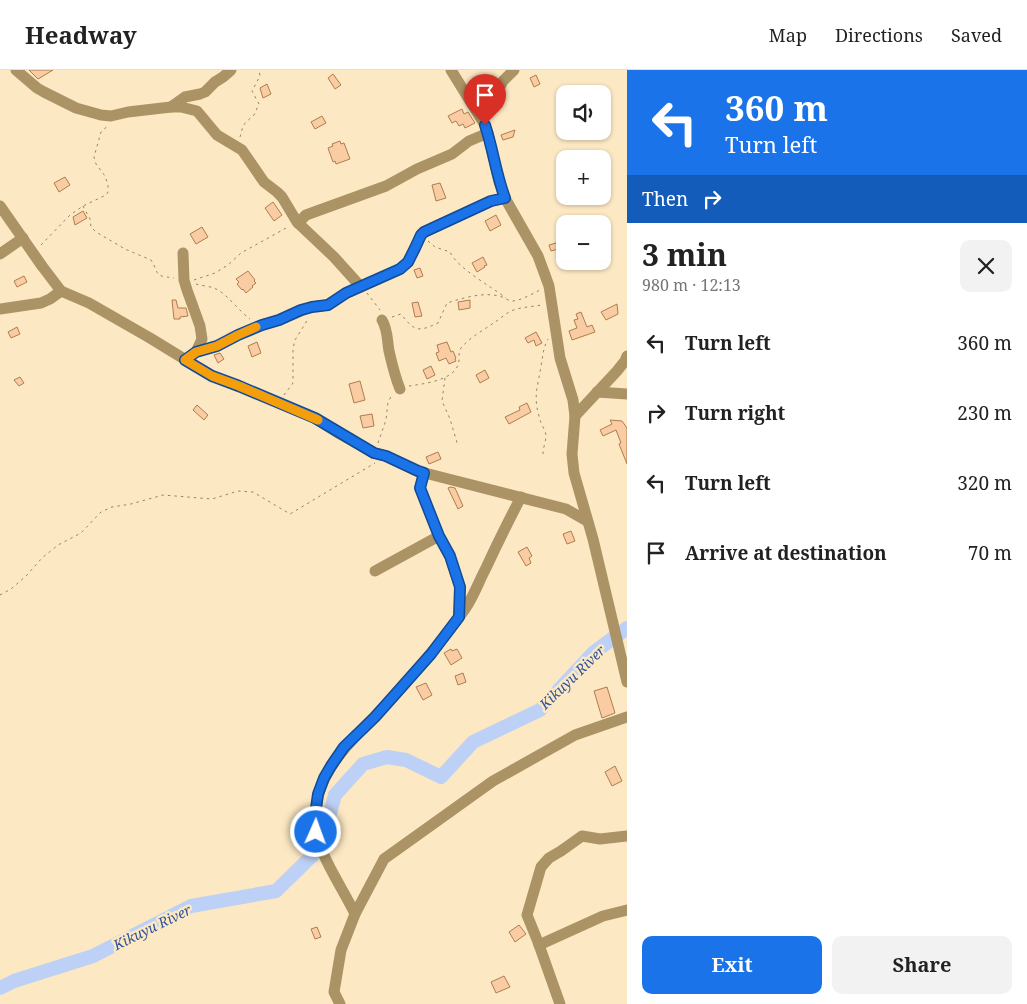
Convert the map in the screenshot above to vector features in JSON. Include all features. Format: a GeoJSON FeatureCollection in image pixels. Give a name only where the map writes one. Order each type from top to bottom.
{"type":"FeatureCollection","features":[{"type":"Feature","properties":{"kind":"street"},"geometry":{"type":"LineString","coordinates":[[16,70],[37,88],[76,108],[111,116],[172,107],[196,111],[222,139],[242,150],[264,182],[282,197],[298,223],[334,257],[361,287]]}},
{"type":"Feature","properties":{"kind":"street"},"geometry":{"type":"LineString","coordinates":[[172,107],[185,98],[205,92],[231,70]]}},
{"type":"Feature","properties":{"kind":"street"},"geometry":{"type":"LineString","coordinates":[[451,70],[480,115],[488,133],[499,182],[505,198],[538,256],[549,286],[560,358],[573,400],[575,416],[572,454],[574,474],[588,521],[626,679]]}},
{"type":"Feature","properties":{"kind":"street"},"geometry":{"type":"LineString","coordinates":[[480,115],[491,104],[503,81],[514,70]]}},
{"type":"Feature","properties":{"kind":"street"},"geometry":{"type":"LineString","coordinates":[[298,223],[306,214],[386,186],[417,169],[452,154],[469,141],[488,133]]}},
{"type":"Feature","properties":{"kind":"street"},"geometry":{"type":"LineString","coordinates":[[185,360],[196,352],[217,346],[238,335],[301,310],[328,305],[346,293],[400,269],[408,262],[423,233],[430,228],[491,201],[505,198]]}},
{"type":"Feature","properties":{"kind":"street"},"geometry":{"type":"LineString","coordinates":[[0,206],[62,290],[88,303],[212,376],[315,418],[374,453],[386,456],[418,471],[566,509],[588,521]]}},
{"type":"Feature","properties":{"kind":"street"},"geometry":{"type":"LineString","coordinates":[[0,254],[23,238]]}},
{"type":"Feature","properties":{"kind":"street"},"geometry":{"type":"LineString","coordinates":[[183,254],[184,280],[200,326],[202,339],[196,352]]}},
{"type":"Feature","properties":{"kind":"street"},"geometry":{"type":"LineString","coordinates":[[0,309],[41,303],[62,290]]}},
{"type":"Feature","properties":{"kind":"street"},"geometry":{"type":"LineString","coordinates":[[384,320],[395,376],[400,389]]}},
{"type":"Feature","properties":{"kind":"street"},"geometry":{"type":"LineString","coordinates":[[575,416],[617,371],[627,356]]}},
{"type":"Feature","properties":{"kind":"street"},"geometry":{"type":"LineString","coordinates":[[597,392],[627,394]]}},
{"type":"Feature","properties":{"kind":"street"},"geometry":{"type":"LineString","coordinates":[[424,473],[420,488],[439,536],[450,556],[460,587],[459,617]]}},
{"type":"Feature","properties":{"kind":"street"},"geometry":{"type":"LineString","coordinates":[[355,914],[329,866],[316,832],[315,816],[318,794],[324,778],[344,747],[394,696],[431,654],[467,606],[521,497]]}},
{"type":"Feature","properties":{"kind":"street"},"geometry":{"type":"LineString","coordinates":[[375,571],[439,536]]}},
{"type":"Feature","properties":{"kind":"street"},"geometry":{"type":"LineString","coordinates":[[340,1004],[334,992],[341,950],[355,914],[384,859],[493,781],[575,735],[627,717]]}},
{"type":"Feature","properties":{"kind":"street"},"geometry":{"type":"LineString","coordinates":[[560,1004],[527,915],[541,867],[549,858],[582,836],[600,840],[627,836]]}},
{"type":"Feature","properties":{"kind":"street"},"geometry":{"type":"LineString","coordinates":[[539,945],[603,916],[627,910]]}},
{"type":"Feature","properties":{"kind":"path"},"geometry":{"type":"LineString","coordinates":[[238,147],[243,126],[254,115],[259,104],[252,90],[260,76],[259,70]]}},
{"type":"Feature","properties":{"kind":"path"},"geometry":{"type":"LineString","coordinates":[[32,251],[43,244],[70,215],[108,192],[105,176],[96,164],[94,157],[101,132],[111,124],[111,116]]}},
{"type":"Feature","properties":{"kind":"path"},"geometry":{"type":"LineString","coordinates":[[83,206],[96,232],[125,249],[151,260],[159,275],[184,280]]}},
{"type":"Feature","properties":{"kind":"path"},"geometry":{"type":"LineString","coordinates":[[262,325],[242,313],[220,291],[192,281],[215,273],[241,253],[298,223]]}},
{"type":"Feature","properties":{"kind":"path"},"geometry":{"type":"LineString","coordinates":[[423,233],[432,245],[450,252],[468,271],[511,301]]}},
{"type":"Feature","properties":{"kind":"path"},"geometry":{"type":"LineString","coordinates":[[361,287],[371,297],[384,320],[401,314],[410,326],[423,330],[438,323],[447,303],[462,298],[487,295],[500,296],[511,301],[520,300],[549,286]]}},
{"type":"Feature","properties":{"kind":"path"},"geometry":{"type":"LineString","coordinates":[[374,453],[386,420],[390,397],[400,389],[430,383],[445,377],[458,366],[458,355],[461,348],[481,331],[511,312],[525,307],[551,303]]}},
{"type":"Feature","properties":{"kind":"path"},"geometry":{"type":"LineString","coordinates":[[278,403],[293,384],[293,350],[295,340],[304,323],[321,306]]}},
{"type":"Feature","properties":{"kind":"path"},"geometry":{"type":"LineString","coordinates":[[543,454],[546,434],[539,418],[536,389],[541,370],[544,345],[556,333]]}},
{"type":"Feature","properties":{"kind":"path"},"geometry":{"type":"LineString","coordinates":[[445,377],[442,400],[458,446]]}},
{"type":"Feature","properties":{"kind":"path"},"geometry":{"type":"LineString","coordinates":[[0,595],[11,589],[26,576],[58,544],[81,533],[101,512],[112,507],[163,495],[212,499],[238,491],[253,492],[290,514],[386,456]]}},
{"type":"Feature","properties":{"kind":"building"},"geometry":{"type":"Polygon","coordinates":[[[29,70],[53,70],[38,79],[29,70]]]}},
{"type":"Feature","properties":{"kind":"building"},"geometry":{"type":"Polygon","coordinates":[[[333,74],[341,85],[335,89],[328,78],[333,74]]]}},
{"type":"Feature","properties":{"kind":"building"},"geometry":{"type":"Polygon","coordinates":[[[536,75],[540,84],[534,87],[530,78],[536,75]]]}},
{"type":"Feature","properties":{"kind":"building"},"geometry":{"type":"Polygon","coordinates":[[[267,84],[271,94],[263,98],[260,88],[267,84]]]}},
{"type":"Feature","properties":{"kind":"building"},"geometry":{"type":"Polygon","coordinates":[[[462,109],[464,114],[468,112],[475,123],[465,128],[463,124],[459,126],[456,121],[452,123],[448,116],[462,109]]]}},
{"type":"Feature","properties":{"kind":"building"},"geometry":{"type":"Polygon","coordinates":[[[322,116],[326,123],[315,129],[311,122],[322,116]]]}},
{"type":"Feature","properties":{"kind":"building"},"geometry":{"type":"Polygon","coordinates":[[[515,130],[513,137],[503,140],[501,135],[515,130]]]}},
{"type":"Feature","properties":{"kind":"building"},"geometry":{"type":"Polygon","coordinates":[[[340,141],[341,144],[344,143],[350,159],[336,164],[335,161],[333,162],[328,148],[340,141]]]}},
{"type":"Feature","properties":{"kind":"building"},"geometry":{"type":"Polygon","coordinates":[[[65,177],[70,185],[59,192],[54,183],[65,177]]]}},
{"type":"Feature","properties":{"kind":"building"},"geometry":{"type":"Polygon","coordinates":[[[440,183],[446,198],[436,201],[432,185],[440,183]]]}},
{"type":"Feature","properties":{"kind":"building"},"geometry":{"type":"Polygon","coordinates":[[[273,202],[282,215],[274,221],[265,208],[273,202]]]}},
{"type":"Feature","properties":{"kind":"building"},"geometry":{"type":"Polygon","coordinates":[[[83,211],[87,218],[75,225],[73,217],[83,211]]]}},
{"type":"Feature","properties":{"kind":"building"},"geometry":{"type":"Polygon","coordinates":[[[496,215],[501,225],[490,231],[485,221],[496,215]]]}},
{"type":"Feature","properties":{"kind":"building"},"geometry":{"type":"Polygon","coordinates":[[[202,227],[208,237],[196,244],[190,234],[202,227]]]}},
{"type":"Feature","properties":{"kind":"building"},"geometry":{"type":"Polygon","coordinates":[[[556,243],[556,250],[551,251],[549,245],[556,243]]]}},
{"type":"Feature","properties":{"kind":"building"},"geometry":{"type":"Polygon","coordinates":[[[483,257],[487,265],[477,272],[472,263],[483,257]]]}},
{"type":"Feature","properties":{"kind":"building"},"geometry":{"type":"Polygon","coordinates":[[[420,268],[423,276],[417,278],[414,270],[420,268]]]}},
{"type":"Feature","properties":{"kind":"building"},"geometry":{"type":"Polygon","coordinates":[[[248,271],[256,283],[246,293],[237,284],[239,282],[236,279],[248,271]]]}},
{"type":"Feature","properties":{"kind":"building"},"geometry":{"type":"Polygon","coordinates":[[[24,276],[27,282],[17,287],[14,281],[24,276]]]}},
{"type":"Feature","properties":{"kind":"building"},"geometry":{"type":"Polygon","coordinates":[[[172,300],[176,300],[178,308],[186,308],[188,316],[174,319],[172,300]]]}},
{"type":"Feature","properties":{"kind":"building"},"geometry":{"type":"Polygon","coordinates":[[[470,300],[470,308],[459,310],[458,302],[470,300]]]}},
{"type":"Feature","properties":{"kind":"building"},"geometry":{"type":"Polygon","coordinates":[[[418,302],[422,316],[415,317],[412,303],[418,302]]]}},
{"type":"Feature","properties":{"kind":"building"},"geometry":{"type":"Polygon","coordinates":[[[617,304],[618,314],[606,320],[601,312],[617,304]]]}},
{"type":"Feature","properties":{"kind":"building"},"geometry":{"type":"Polygon","coordinates":[[[581,312],[587,327],[592,325],[595,332],[572,340],[569,331],[577,328],[574,320],[578,319],[576,314],[581,312]]]}},
{"type":"Feature","properties":{"kind":"building"},"geometry":{"type":"Polygon","coordinates":[[[17,327],[20,334],[11,338],[8,332],[17,327]]]}},
{"type":"Feature","properties":{"kind":"building"},"geometry":{"type":"Polygon","coordinates":[[[536,332],[542,343],[536,346],[534,340],[528,343],[525,338],[536,332]]]}},
{"type":"Feature","properties":{"kind":"building"},"geometry":{"type":"Polygon","coordinates":[[[257,342],[261,353],[252,357],[248,346],[257,342]]]}},
{"type":"Feature","properties":{"kind":"building"},"geometry":{"type":"Polygon","coordinates":[[[447,342],[456,358],[456,361],[449,364],[446,358],[439,361],[436,353],[439,352],[437,345],[447,342]]]}},
{"type":"Feature","properties":{"kind":"building"},"geometry":{"type":"Polygon","coordinates":[[[220,353],[224,359],[218,363],[214,355],[220,353]]]}},
{"type":"Feature","properties":{"kind":"building"},"geometry":{"type":"Polygon","coordinates":[[[431,366],[435,375],[427,379],[423,370],[431,366]]]}},
{"type":"Feature","properties":{"kind":"building"},"geometry":{"type":"Polygon","coordinates":[[[485,370],[489,378],[480,383],[476,375],[485,370]]]}},
{"type":"Feature","properties":{"kind":"building"},"geometry":{"type":"Polygon","coordinates":[[[20,377],[24,383],[19,386],[14,380],[20,377]]]}},
{"type":"Feature","properties":{"kind":"building"},"geometry":{"type":"Polygon","coordinates":[[[360,381],[365,400],[354,403],[349,384],[360,381]]]}},
{"type":"Feature","properties":{"kind":"building"},"geometry":{"type":"Polygon","coordinates":[[[527,403],[531,412],[509,424],[505,417],[520,410],[519,407],[527,403]]]}},
{"type":"Feature","properties":{"kind":"building"},"geometry":{"type":"Polygon","coordinates":[[[197,405],[208,415],[204,420],[193,410],[197,405]]]}},
{"type":"Feature","properties":{"kind":"building"},"geometry":{"type":"Polygon","coordinates":[[[372,414],[374,426],[363,428],[360,416],[372,414]]]}},
{"type":"Feature","properties":{"kind":"building"},"geometry":{"type":"Polygon","coordinates":[[[610,420],[622,421],[627,428],[627,464],[616,430],[603,436],[600,430],[612,424],[610,420]]]}},
{"type":"Feature","properties":{"kind":"building"},"geometry":{"type":"Polygon","coordinates":[[[438,452],[441,459],[429,464],[426,457],[438,452]]]}},
{"type":"Feature","properties":{"kind":"building"},"geometry":{"type":"Polygon","coordinates":[[[448,488],[455,488],[463,506],[458,509],[448,488]]]}},
{"type":"Feature","properties":{"kind":"building"},"geometry":{"type":"Polygon","coordinates":[[[571,531],[575,541],[567,544],[563,534],[571,531]]]}},
{"type":"Feature","properties":{"kind":"building"},"geometry":{"type":"Polygon","coordinates":[[[527,547],[532,556],[529,558],[531,563],[526,566],[518,552],[527,547]]]}},
{"type":"Feature","properties":{"kind":"building"},"geometry":{"type":"Polygon","coordinates":[[[451,649],[452,651],[457,649],[462,658],[451,665],[444,653],[451,649]]]}},
{"type":"Feature","properties":{"kind":"building"},"geometry":{"type":"Polygon","coordinates":[[[463,673],[466,682],[458,685],[455,676],[463,673]]]}},
{"type":"Feature","properties":{"kind":"building"},"geometry":{"type":"Polygon","coordinates":[[[426,683],[432,695],[423,700],[416,687],[426,683]]]}},
{"type":"Feature","properties":{"kind":"building"},"geometry":{"type":"Polygon","coordinates":[[[607,687],[615,713],[602,718],[594,691],[607,687]]]}},
{"type":"Feature","properties":{"kind":"building"},"geometry":{"type":"Polygon","coordinates":[[[615,766],[622,781],[612,786],[605,772],[615,766]]]}},
{"type":"Feature","properties":{"kind":"building"},"geometry":{"type":"Polygon","coordinates":[[[519,925],[526,934],[515,942],[509,932],[519,925]]]}},
{"type":"Feature","properties":{"kind":"building"},"geometry":{"type":"Polygon","coordinates":[[[317,927],[321,937],[315,939],[311,929],[317,927]]]}},
{"type":"Feature","properties":{"kind":"building"},"geometry":{"type":"Polygon","coordinates":[[[504,976],[510,987],[496,993],[491,982],[504,976]]]}},
{"type":"Feature","properties":{"kind":"waterway","name":"Kikuyu River"},"geometry":{"type":"LineString","coordinates":[[0,988],[14,981],[93,956],[191,906],[276,891],[321,847],[335,795],[363,764],[387,757],[406,760],[441,777],[473,742],[540,710],[593,653],[627,628]]}},
{"type":"Feature","properties":{"kind":"slow traffic"},"geometry":{"type":"LineString","coordinates":[[256,327],[217,346],[196,352],[185,360],[212,376],[318,420]]}},
{"type":"Feature","properties":{"kind":"route"},"geometry":{"type":"LineString","coordinates":[[316,832],[315,816],[318,794],[331,766],[344,747],[375,717],[431,654],[459,617],[460,587],[450,556],[439,536],[420,488],[424,473],[386,456],[374,453],[315,418],[212,376],[185,360],[196,352],[217,346],[262,325],[301,310],[328,305],[346,293],[400,269],[408,262],[424,232],[491,201],[505,198],[499,182],[485,125]]}}]}
